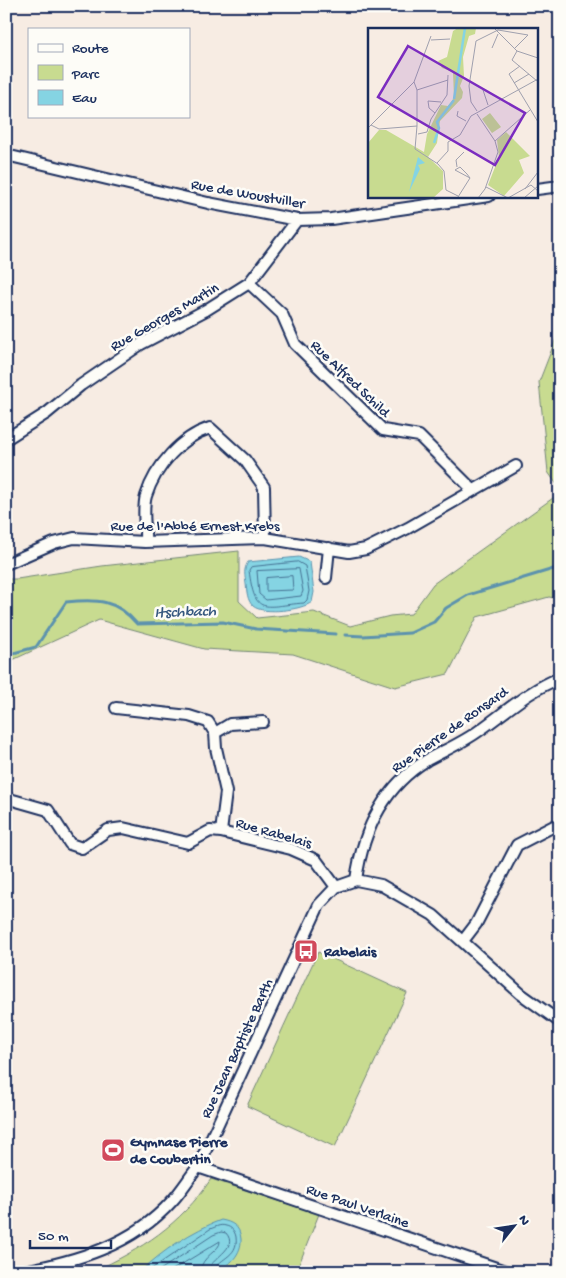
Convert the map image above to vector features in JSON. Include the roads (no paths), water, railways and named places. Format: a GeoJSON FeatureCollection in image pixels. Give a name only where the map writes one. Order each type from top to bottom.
{"type":"FeatureCollection","features":[{"type":"Feature","properties":{"kind":"street","name":"Rue de Woustviller"},"geometry":{"type":"LineString","coordinates":[[6,155],[208,203],[297,220],[331,219],[474,198]]}},
{"type":"Feature","properties":{"kind":"street"},"geometry":{"type":"LineString","coordinates":[[538,189],[560,186]]}},
{"type":"Feature","properties":{"kind":"street","name":"Rue Georges Martin"},"geometry":{"type":"LineString","coordinates":[[6,439],[47,412],[141,344],[206,310],[249,283],[297,220]]}},
{"type":"Feature","properties":{"kind":"street","name":"Rue Alfred Schild"},"geometry":{"type":"LineString","coordinates":[[249,283],[282,314],[295,344],[384,430],[419,436],[473,490]]}},
{"type":"Feature","properties":{"kind":"street"},"geometry":{"type":"LineString","coordinates":[[146,542],[146,497],[159,467],[196,432],[210,428],[245,460],[264,487],[265,538]]}},
{"type":"Feature","properties":{"kind":"street","name":"Rue de l'Abbé Ernest Krebs"},"geometry":{"type":"LineString","coordinates":[[6,564],[54,543],[74,538],[146,542],[265,538],[349,552],[366,549],[516,466]]}},
{"type":"Feature","properties":{"kind":"street"},"geometry":{"type":"LineString","coordinates":[[326,578],[329,548]]}},
{"type":"Feature","properties":{"kind":"street","name":"Rue Pierre de Ronsard"},"geometry":{"type":"LineString","coordinates":[[356,880],[365,839],[378,808],[397,782],[426,761],[479,731],[522,697],[560,678]]}},
{"type":"Feature","properties":{"kind":"street"},"geometry":{"type":"LineString","coordinates":[[116,708],[189,716],[208,722],[215,733],[216,748],[226,792],[221,832]]}},
{"type":"Feature","properties":{"kind":"street"},"geometry":{"type":"LineString","coordinates":[[215,733],[230,724],[263,722]]}},
{"type":"Feature","properties":{"kind":"street","name":"Rue Rabelais"},"geometry":{"type":"LineString","coordinates":[[6,798],[48,810],[70,844],[82,848],[108,830],[123,828],[188,843],[210,831],[221,832],[291,849],[316,860],[336,887]]}},
{"type":"Feature","properties":{"kind":"street"},"geometry":{"type":"LineString","coordinates":[[463,941],[476,924],[517,845],[554,826]]}},
{"type":"Feature","properties":{"kind":"street"},"geometry":{"type":"LineString","coordinates":[[336,887],[356,880],[381,886],[433,915],[521,994],[560,1022]]}},
{"type":"Feature","properties":{"kind":"street","name":"Rue Jean Baptiste Barth"},"geometry":{"type":"LineString","coordinates":[[19,1272],[66,1263],[118,1243],[172,1202],[198,1167],[318,905],[336,887]]}},
{"type":"Feature","properties":{"kind":"street","name":"Rue Paul Verlaine"},"geometry":{"type":"LineString","coordinates":[[198,1167],[508,1272]]}},
{"type":"Feature","properties":{"kind":"water"},"geometry":{"type":"Polygon","coordinates":[[[299,557],[310,562],[314,592],[312,602],[292,609],[273,611],[258,609],[253,606],[248,596],[245,575],[245,568],[248,562],[299,557]]]}},
{"type":"Feature","properties":{"kind":"water"},"geometry":{"type":"Polygon","coordinates":[[[221,1220],[235,1225],[241,1239],[240,1249],[226,1266],[217,1271],[203,1273],[140,1272],[178,1242],[200,1229],[221,1220]]]}},
{"type":"Feature","properties":{"kind":"waterway","name":"Itschbach"},"geometry":{"type":"LineString","coordinates":[[345,635],[363,636],[410,633],[434,622],[446,608],[468,595],[560,567]]}},
{"type":"Feature","properties":{"kind":"waterway","name":"Itschbach"},"geometry":{"type":"LineString","coordinates":[[6,655],[36,647],[66,602],[77,601],[97,601],[113,605],[137,624],[223,622],[256,629],[336,634]]}},
{"type":"Feature","properties":{"kind":"place","name":"Rabelais"},"geometry":{"type":"Point","coordinates":[306,951]}},
{"type":"Feature","properties":{"kind":"place","name":"Gymnase Pierre de Coubertin"},"geometry":{"type":"Point","coordinates":[113,1150]}}]}
